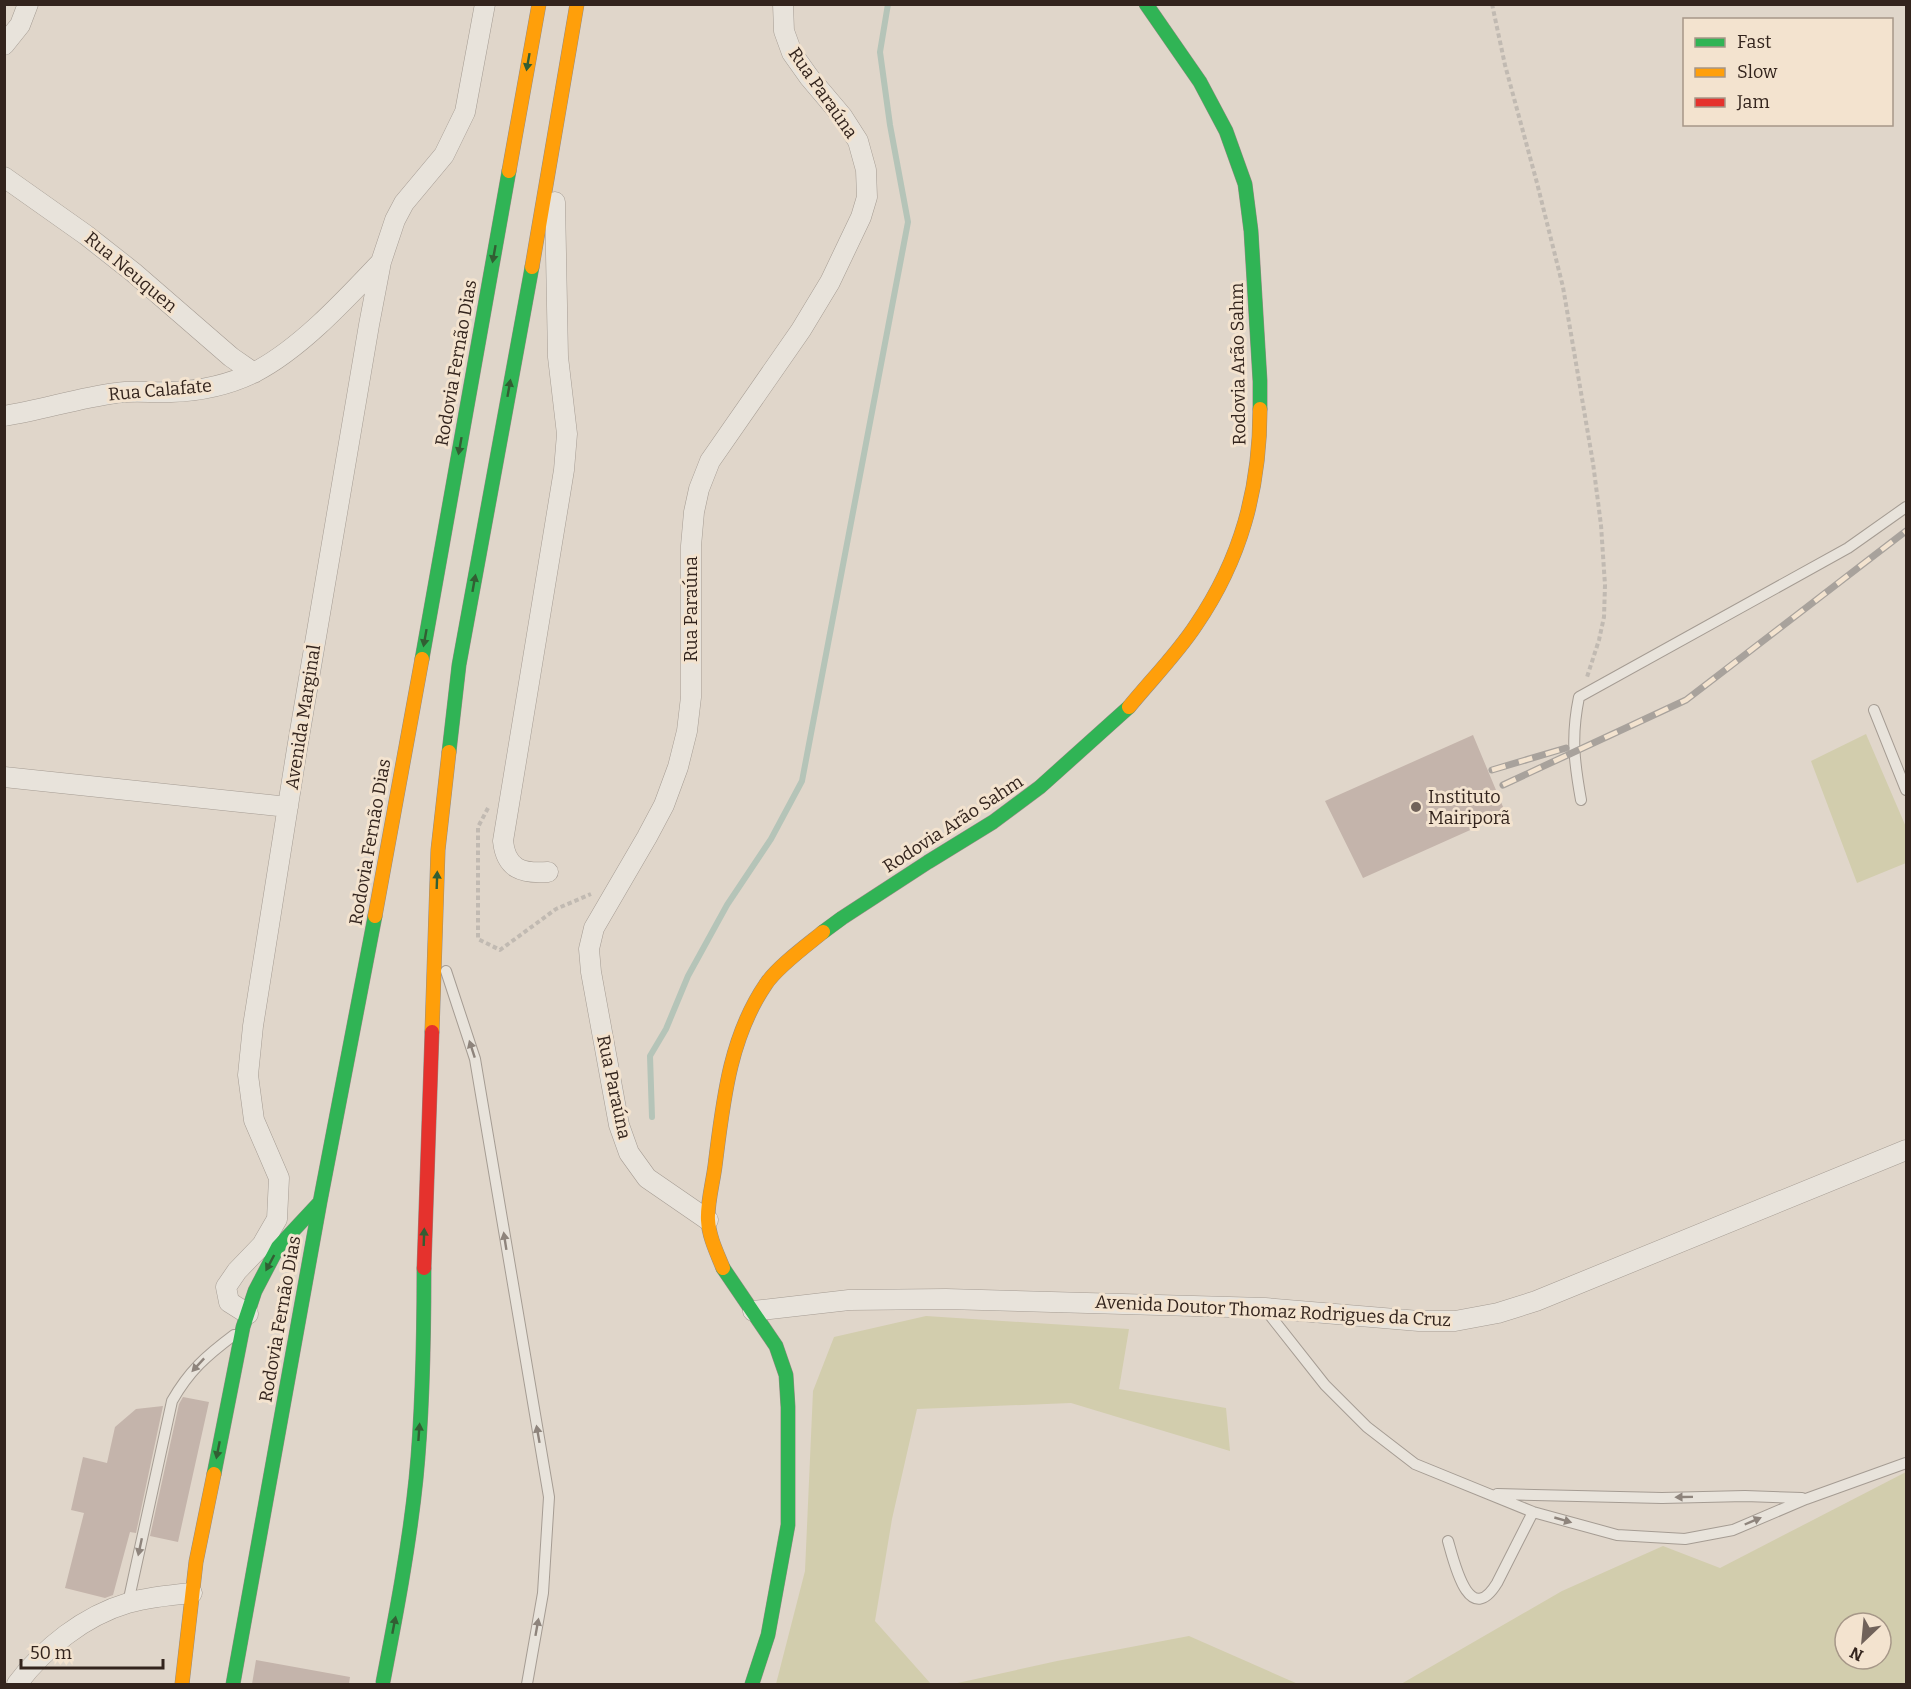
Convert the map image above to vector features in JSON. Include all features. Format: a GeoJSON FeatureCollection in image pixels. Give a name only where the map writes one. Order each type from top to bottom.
{"type":"FeatureCollection","features":[{"type":"Feature","properties":{"kind":"main road","name":"Rodovia Fernão Dias"},"geometry":{"type":"LineString","coordinates":[[233,1684],[539,4]]}},
{"type":"Feature","properties":{"kind":"main road"},"geometry":{"type":"LineString","coordinates":[[383,1682],[401,1586],[416,1479],[424,1352],[424,1251],[438,850],[448,746],[459,665],[578,4]]}},
{"type":"Feature","properties":{"kind":"main road","name":"Rodovia Arão Sahm"},"geometry":{"type":"LineString","coordinates":[[752,1684],[768,1635],[788,1525],[789,1407],[786,1374],[776,1346],[726,1274],[714,1246],[708,1220],[723,1100],[735,1047],[748,1014],[768,982],[802,949],[842,918],[993,822],[1041,788],[1126,710],[1195,627],[1221,584],[1242,536],[1254,490],[1260,436],[1258,330],[1252,242],[1245,184],[1226,131],[1200,82],[1146,4]]}},
{"type":"Feature","properties":{"kind":"main road"},"geometry":{"type":"LineString","coordinates":[[182,1684],[198,1551],[245,1321],[255,1291],[278,1247],[320,1202]]}},
{"type":"Feature","properties":{"kind":"street"},"geometry":{"type":"LineString","coordinates":[[4,45],[20,25],[28,4]]}},
{"type":"Feature","properties":{"kind":"street","name":"Avenida Marginal"},"geometry":{"type":"LineString","coordinates":[[245,1321],[229,1302],[226,1287],[237,1271],[262,1245],[277,1220],[279,1178],[254,1120],[248,1075],[254,1026],[288,807],[381,262],[388,238],[400,211],[414,190],[444,155],[465,112],[485,4]]}},
{"type":"Feature","properties":{"kind":"street","name":"Rua Paraúna"},"geometry":{"type":"LineString","coordinates":[[708,1220],[647,1178],[629,1153],[619,1125],[591,972],[589,949],[594,928],[664,805],[678,767],[687,731],[691,697],[692,546],[694,512],[699,489],[710,461],[801,330],[830,282],[861,217],[867,197],[866,170],[858,141],[842,116],[792,53],[784,31],[783,4]]}},
{"type":"Feature","properties":{"kind":"street"},"geometry":{"type":"LineString","coordinates":[[548,872],[525,872],[516,868],[504,853],[503,841],[564,470],[567,435],[558,357],[554,145]]}},
{"type":"Feature","properties":{"kind":"street","name":"Rua Neuquen"},"geometry":{"type":"LineString","coordinates":[[4,177],[86,235],[133,272],[231,357],[254,373]]}},
{"type":"Feature","properties":{"kind":"street","name":"Rua Calafate"},"geometry":{"type":"LineString","coordinates":[[4,416],[119,392],[172,392],[204,388],[254,373],[282,356],[343,303],[381,262]]}},
{"type":"Feature","properties":{"kind":"street"},"geometry":{"type":"LineString","coordinates":[[4,777],[288,807]]}},
{"type":"Feature","properties":{"kind":"street","name":"Avenida Doutor Thomaz Rodrigues da Cruz"},"geometry":{"type":"LineString","coordinates":[[753,1311],[849,1300],[946,1299],[1265,1308],[1419,1321],[1455,1321],[1498,1313],[1536,1301],[1906,1150]]}},
{"type":"Feature","properties":{"kind":"street"},"geometry":{"type":"LineString","coordinates":[[17,1684],[57,1642],[86,1621],[128,1603],[192,1593]]}},
{"type":"Feature","properties":{"kind":"lane"},"geometry":{"type":"LineString","coordinates":[[1581,800],[1573,742],[1574,719],[1579,697],[1848,548],[1906,507]]}},
{"type":"Feature","properties":{"kind":"lane"},"geometry":{"type":"LineString","coordinates":[[1874,710],[1906,790]]}},
{"type":"Feature","properties":{"kind":"lane"},"geometry":{"type":"LineString","coordinates":[[436,939],[475,1059],[549,1497],[543,1593],[527,1684]]}},
{"type":"Feature","properties":{"kind":"lane"},"geometry":{"type":"LineString","coordinates":[[1265,1308],[1325,1385],[1367,1427],[1415,1464],[1533,1512],[1617,1535],[1685,1539],[1733,1530],[1806,1499],[1906,1463]]}},
{"type":"Feature","properties":{"kind":"lane"},"geometry":{"type":"LineString","coordinates":[[128,1603],[172,1401],[185,1379],[206,1356],[245,1321]]}},
{"type":"Feature","properties":{"kind":"lane"},"geometry":{"type":"LineString","coordinates":[[1488,1494],[1662,1498],[1745,1496],[1806,1499]]}},
{"type":"Feature","properties":{"kind":"lane"},"geometry":{"type":"LineString","coordinates":[[1448,1541],[1463,1586],[1469,1594],[1478,1599],[1485,1598],[1497,1583],[1533,1512]]}},
{"type":"Feature","properties":{"kind":"path"},"geometry":{"type":"LineString","coordinates":[[1492,4],[1505,65],[1563,286],[1596,484],[1604,575],[1604,617],[1593,659],[1579,697]]}},
{"type":"Feature","properties":{"kind":"shaded area"},"geometry":{"type":"Polygon","coordinates":[[[1866,734],[1906,827],[1906,863],[1857,883],[1811,761],[1866,734]]]}},
{"type":"Feature","properties":{"kind":"shaded area"},"geometry":{"type":"Polygon","coordinates":[[[926,1316],[1129,1329],[1119,1389],[1226,1408],[1230,1451],[1071,1403],[917,1409],[892,1519],[875,1621],[931,1684],[776,1684],[805,1571],[813,1391],[834,1337],[926,1316]]]}},
{"type":"Feature","properties":{"kind":"shaded area"},"geometry":{"type":"Polygon","coordinates":[[[1906,1472],[1906,1684],[1401,1684],[1562,1591],[1663,1546],[1720,1568],[1906,1472]]]}},
{"type":"Feature","properties":{"kind":"shaded area"},"geometry":{"type":"Polygon","coordinates":[[[1189,1636],[1298,1684],[953,1684],[1057,1661],[1189,1636]]]}},
{"type":"Feature","properties":{"kind":"building","name":"Instituto Mairiporã"},"geometry":{"type":"Polygon","coordinates":[[[1473,735],[1506,814],[1363,878],[1325,801],[1473,735]]]}},
{"type":"Feature","properties":{"kind":"building"},"geometry":{"type":"Polygon","coordinates":[[[183,1397],[209,1402],[178,1542],[150,1536],[179,1404],[183,1397]]]}},
{"type":"Feature","properties":{"kind":"building"},"geometry":{"type":"Polygon","coordinates":[[[163,1406],[136,1533],[130,1532],[113,1595],[105,1598],[65,1588],[84,1513],[71,1510],[83,1457],[107,1463],[115,1427],[136,1409],[163,1406]]]}},
{"type":"Feature","properties":{"kind":"building"},"geometry":{"type":"Polygon","coordinates":[[[256,1660],[350,1677],[349,1684],[252,1684],[256,1660]]]}},
{"type":"Feature","properties":{"kind":"waterway"},"geometry":{"type":"LineString","coordinates":[[652,1117],[650,1056],[666,1029],[688,976],[727,905],[771,839],[802,781],[908,222],[890,125],[880,52],[888,4]]}},
{"type":"Feature","properties":{"kind":"railway"},"geometry":{"type":"LineString","coordinates":[[1503,785],[1686,700],[1906,531]]}},
{"type":"Feature","properties":{"kind":"railway"},"geometry":{"type":"LineString","coordinates":[[1492,770],[1566,748]]}},
{"type":"Feature","properties":{"kind":"traffic: fast"},"geometry":{"type":"LineString","coordinates":[[1146,4],[1200,82],[1226,131],[1245,184],[1251,231],[1260,409]]}},
{"type":"Feature","properties":{"kind":"traffic: fast"},"geometry":{"type":"LineString","coordinates":[[422,659],[509,171]]}},
{"type":"Feature","properties":{"kind":"traffic: fast"},"geometry":{"type":"LineString","coordinates":[[449,752],[459,665],[532,267]]}},
{"type":"Feature","properties":{"kind":"traffic: fast"},"geometry":{"type":"LineString","coordinates":[[823,932],[993,822],[1040,787],[1129,707]]}},
{"type":"Feature","properties":{"kind":"traffic: fast"},"geometry":{"type":"LineString","coordinates":[[233,1684],[320,1202],[375,916]]}},
{"type":"Feature","properties":{"kind":"traffic: fast"},"geometry":{"type":"LineString","coordinates":[[214,1474],[243,1327],[255,1291],[278,1247],[320,1202]]}},
{"type":"Feature","properties":{"kind":"traffic: fast"},"geometry":{"type":"LineString","coordinates":[[383,1682],[406,1555],[416,1479],[423,1374],[424,1268]]}},
{"type":"Feature","properties":{"kind":"traffic: fast"},"geometry":{"type":"LineString","coordinates":[[723,1268],[776,1346],[786,1375],[788,1525],[768,1635],[752,1684]]}},
{"type":"Feature","properties":{"kind":"traffic: slow"},"geometry":{"type":"LineString","coordinates":[[509,171],[539,4]]}},
{"type":"Feature","properties":{"kind":"traffic: slow"},"geometry":{"type":"LineString","coordinates":[[532,267],[577,4]]}},
{"type":"Feature","properties":{"kind":"traffic: slow"},"geometry":{"type":"LineString","coordinates":[[1129,707],[1189,636],[1225,575],[1236,549],[1252,495],[1260,409]]}},
{"type":"Feature","properties":{"kind":"traffic: slow"},"geometry":{"type":"LineString","coordinates":[[375,916],[422,659]]}},
{"type":"Feature","properties":{"kind":"traffic: slow"},"geometry":{"type":"LineString","coordinates":[[432,1032],[438,850],[449,752]]}},
{"type":"Feature","properties":{"kind":"traffic: slow"},"geometry":{"type":"LineString","coordinates":[[723,1268],[712,1239],[708,1214],[725,1095],[736,1049],[754,1005],[771,977],[823,932]]}},
{"type":"Feature","properties":{"kind":"traffic: slow"},"geometry":{"type":"LineString","coordinates":[[182,1684],[196,1562],[214,1474]]}},
{"type":"Feature","properties":{"kind":"traffic: jam"},"geometry":{"type":"LineString","coordinates":[[424,1268],[432,1032]]}},
{"type":"Feature","properties":{"kind":"place","name":"Instituto Mairiporã"},"geometry":{"type":"Point","coordinates":[1416,807]}}]}
